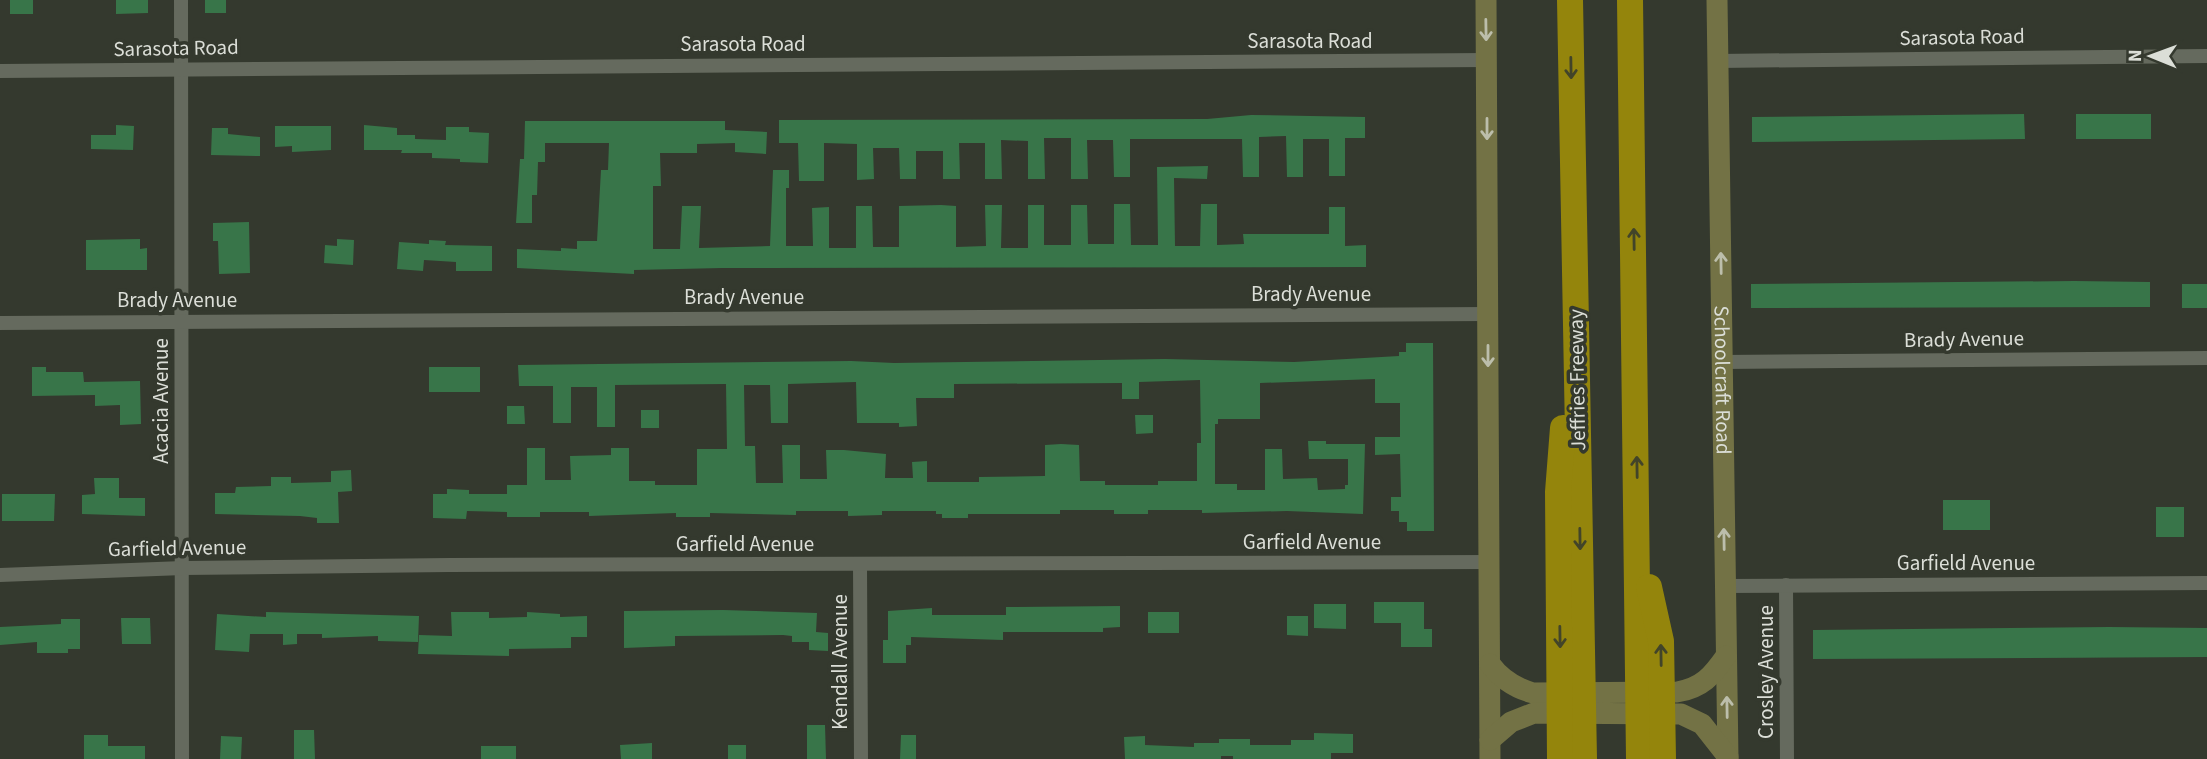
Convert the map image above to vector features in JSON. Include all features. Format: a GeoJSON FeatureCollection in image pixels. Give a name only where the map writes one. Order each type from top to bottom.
{"type":"FeatureCollection","features":[{"type":"Feature","properties":{"kind":"highway","name":"Jeffries Freeway"},"geometry":{"type":"LineString","coordinates":[[1570,0],[1584,759]]}},
{"type":"Feature","properties":{"kind":"highway"},"geometry":{"type":"LineString","coordinates":[[1630,0],[1639,759]]}},
{"type":"Feature","properties":{"kind":"highway"},"geometry":{"type":"LineString","coordinates":[[1560,759],[1558,492],[1575,275]]}},
{"type":"Feature","properties":{"kind":"highway"},"geometry":{"type":"LineString","coordinates":[[1637,535],[1661,641],[1663,759]]}},
{"type":"Feature","properties":{"kind":"main road"},"geometry":{"type":"LineString","coordinates":[[1486,0],[1490,749]]}},
{"type":"Feature","properties":{"kind":"main road","name":"Schoolcraft Road"},"geometry":{"type":"LineString","coordinates":[[1717,0],[1728,758]]}},
{"type":"Feature","properties":{"kind":"main road"},"geometry":{"type":"LineString","coordinates":[[1490,749],[1511,722],[1534,703],[1678,692],[1698,688],[1711,677],[1726,656]]}},
{"type":"Feature","properties":{"kind":"main road"},"geometry":{"type":"LineString","coordinates":[[1490,664],[1498,674],[1520,689],[1534,703],[1681,714],[1702,724],[1728,758]]}},
{"type":"Feature","properties":{"kind":"street","name":"Acacia Avenue"},"geometry":{"type":"LineString","coordinates":[[181,0],[182,759]]}},
{"type":"Feature","properties":{"kind":"street","name":"Sarasota Road"},"geometry":{"type":"LineString","coordinates":[[1718,61],[2207,56]]}},
{"type":"Feature","properties":{"kind":"street","name":"Sarasota Road"},"geometry":{"type":"LineString","coordinates":[[0,71],[1487,61]]}},
{"type":"Feature","properties":{"kind":"street","name":"Brady Avenue"},"geometry":{"type":"LineString","coordinates":[[0,323],[1488,314]]}},
{"type":"Feature","properties":{"kind":"street","name":"Brady Avenue"},"geometry":{"type":"LineString","coordinates":[[1722,362],[2207,358]]}},
{"type":"Feature","properties":{"kind":"street","name":"Garfield Avenue"},"geometry":{"type":"LineString","coordinates":[[0,575],[183,568],[1490,562]]}},
{"type":"Feature","properties":{"kind":"street","name":"Kendall Avenue"},"geometry":{"type":"LineString","coordinates":[[860,565],[861,759]]}},
{"type":"Feature","properties":{"kind":"street","name":"Garfield Avenue"},"geometry":{"type":"LineString","coordinates":[[1725,586],[2207,583]]}},
{"type":"Feature","properties":{"kind":"street","name":"Crosley Avenue"},"geometry":{"type":"LineString","coordinates":[[1786,585],[1787,759]]}},
{"type":"Feature","properties":{"kind":"building"},"geometry":{"type":"Polygon","coordinates":[[[10,0],[33,0],[33,14],[10,14],[10,0]]]}},
{"type":"Feature","properties":{"kind":"building"},"geometry":{"type":"Polygon","coordinates":[[[116,0],[148,0],[148,13],[116,14],[116,0]]]}},
{"type":"Feature","properties":{"kind":"building"},"geometry":{"type":"Polygon","coordinates":[[[205,0],[226,0],[226,13],[205,13],[205,0]]]}},
{"type":"Feature","properties":{"kind":"building"},"geometry":{"type":"Polygon","coordinates":[[[2024,114],[2025,139],[1752,142],[1752,117],[2024,114]]]}},
{"type":"Feature","properties":{"kind":"building"},"geometry":{"type":"Polygon","coordinates":[[[2076,114],[2151,114],[2151,139],[2076,139],[2076,114]]]}},
{"type":"Feature","properties":{"kind":"building"},"geometry":{"type":"Polygon","coordinates":[[[1251,115],[1365,117],[1365,138],[1345,138],[1345,176],[1329,176],[1329,139],[1303,139],[1303,177],[1287,177],[1286,136],[1259,137],[1259,177],[1243,177],[1242,139],[1130,139],[1130,177],[1114,177],[1113,140],[1087,140],[1088,179],[1071,179],[1071,138],[1044,138],[1045,179],[1028,179],[1028,141],[1001,140],[1002,179],[985,179],[985,143],[959,143],[960,179],[943,179],[943,151],[916,151],[916,179],[900,179],[899,148],[873,148],[874,179],[857,180],[857,144],[824,143],[824,181],[799,181],[798,143],[779,143],[779,120],[1207,119],[1251,115]]]}},
{"type":"Feature","properties":{"kind":"building"},"geometry":{"type":"Polygon","coordinates":[[[525,121],[725,121],[725,130],[767,132],[766,154],[735,152],[735,143],[697,144],[697,153],[660,153],[661,186],[653,186],[653,249],[680,249],[682,206],[701,206],[699,248],[770,246],[773,170],[789,170],[789,188],[786,188],[786,246],[813,246],[812,208],[829,207],[829,248],[856,248],[856,206],[872,206],[873,247],[899,247],[899,206],[941,205],[956,206],[956,247],[986,246],[985,205],[1002,205],[1001,248],[1028,248],[1028,205],[1044,205],[1044,245],[1071,245],[1071,205],[1087,205],[1088,244],[1114,244],[1114,204],[1130,204],[1131,245],[1158,245],[1157,167],[1208,166],[1207,179],[1174,178],[1175,246],[1200,246],[1201,204],[1217,204],[1217,245],[1244,244],[1243,234],[1329,234],[1329,207],[1345,207],[1345,246],[1366,245],[1366,267],[722,268],[634,270],[634,274],[517,268],[517,249],[561,251],[561,248],[577,249],[577,241],[597,241],[601,170],[608,170],[609,143],[545,143],[545,162],[538,162],[537,195],[532,195],[532,223],[516,223],[520,159],[524,159],[525,121]]]}},
{"type":"Feature","properties":{"kind":"building"},"geometry":{"type":"Polygon","coordinates":[[[116,125],[134,126],[133,150],[91,149],[91,135],[116,135],[116,125]]]}},
{"type":"Feature","properties":{"kind":"building"},"geometry":{"type":"Polygon","coordinates":[[[364,125],[397,128],[397,135],[415,135],[415,139],[446,140],[446,127],[469,127],[469,132],[489,133],[488,163],[432,158],[432,153],[364,150],[364,125]]]}},
{"type":"Feature","properties":{"kind":"building"},"geometry":{"type":"Polygon","coordinates":[[[275,126],[331,126],[331,150],[292,152],[292,146],[275,147],[275,126]]]}},
{"type":"Feature","properties":{"kind":"building"},"geometry":{"type":"Polygon","coordinates":[[[212,128],[228,128],[228,134],[260,137],[260,156],[211,155],[212,128]]]}},
{"type":"Feature","properties":{"kind":"building"},"geometry":{"type":"Polygon","coordinates":[[[249,222],[250,273],[219,274],[218,241],[213,241],[213,223],[249,222]]]}},
{"type":"Feature","properties":{"kind":"building"},"geometry":{"type":"Polygon","coordinates":[[[140,239],[140,249],[147,248],[147,270],[86,270],[86,240],[140,239]]]}},
{"type":"Feature","properties":{"kind":"building"},"geometry":{"type":"Polygon","coordinates":[[[337,239],[354,240],[353,265],[324,263],[325,245],[337,246],[337,239]]]}},
{"type":"Feature","properties":{"kind":"building"},"geometry":{"type":"Polygon","coordinates":[[[429,240],[446,241],[445,245],[492,246],[492,271],[456,271],[456,262],[424,260],[423,271],[397,269],[399,242],[429,244],[429,240]]]}},
{"type":"Feature","properties":{"kind":"building"},"geometry":{"type":"Polygon","coordinates":[[[2150,282],[2150,307],[1751,308],[1751,284],[2150,282]]]}},
{"type":"Feature","properties":{"kind":"building"},"geometry":{"type":"Polygon","coordinates":[[[2182,284],[2207,284],[2207,308],[2182,308],[2182,284]]]}},
{"type":"Feature","properties":{"kind":"building"},"geometry":{"type":"Polygon","coordinates":[[[1406,343],[1433,343],[1434,531],[1407,531],[1407,522],[1399,522],[1399,511],[1391,511],[1391,497],[1401,497],[1400,454],[1375,455],[1375,437],[1400,437],[1400,403],[1375,403],[1375,379],[1260,383],[1260,419],[1218,419],[1218,424],[1215,424],[1215,484],[1237,484],[1237,490],[1265,490],[1265,449],[1282,449],[1283,479],[1317,478],[1318,490],[1345,489],[1345,485],[1348,485],[1348,459],[1309,459],[1308,441],[1365,444],[1363,514],[1148,510],[1148,514],[1114,514],[1114,510],[1060,510],[1060,514],[968,514],[968,518],[942,518],[942,514],[936,514],[936,511],[882,511],[882,515],[848,516],[848,511],[796,511],[796,515],[710,513],[710,517],[676,517],[676,513],[589,516],[589,512],[540,512],[540,517],[507,517],[507,512],[467,511],[466,519],[433,518],[433,494],[447,494],[447,489],[469,490],[469,494],[507,494],[507,485],[527,485],[527,448],[545,448],[545,480],[571,480],[570,456],[611,455],[611,448],[629,448],[629,481],[655,481],[655,485],[697,485],[697,449],[727,449],[726,384],[615,385],[615,427],[597,427],[597,387],[571,387],[571,423],[553,423],[553,386],[519,386],[518,365],[1165,359],[1294,362],[1399,356],[1399,352],[1406,352],[1406,343]],[[1200,380],[1139,382],[1139,399],[1122,399],[1122,383],[954,384],[954,398],[916,398],[917,426],[899,427],[899,423],[857,423],[856,382],[788,384],[788,423],[771,423],[770,385],[744,385],[745,446],[755,446],[756,483],[783,483],[782,445],[800,445],[800,479],[827,479],[826,450],[844,450],[886,454],[885,478],[913,478],[912,462],[927,461],[927,482],[979,482],[979,477],[1045,476],[1045,445],[1061,444],[1079,445],[1080,481],[1105,481],[1105,485],[1158,485],[1158,481],[1197,481],[1197,443],[1201,443],[1200,380]]]}},
{"type":"Feature","properties":{"kind":"building"},"geometry":{"type":"Polygon","coordinates":[[[32,367],[46,367],[46,372],[83,372],[84,382],[140,381],[141,424],[120,425],[120,405],[95,406],[95,395],[32,396],[32,367]]]}},
{"type":"Feature","properties":{"kind":"building"},"geometry":{"type":"Polygon","coordinates":[[[429,367],[480,367],[480,392],[429,392],[429,367]]]}},
{"type":"Feature","properties":{"kind":"building"},"geometry":{"type":"Polygon","coordinates":[[[507,406],[524,406],[525,424],[507,424],[507,406]]]}},
{"type":"Feature","properties":{"kind":"building"},"geometry":{"type":"Polygon","coordinates":[[[641,410],[659,410],[659,428],[641,428],[641,410]]]}},
{"type":"Feature","properties":{"kind":"building"},"geometry":{"type":"Polygon","coordinates":[[[1135,415],[1153,415],[1153,433],[1136,434],[1135,415]]]}},
{"type":"Feature","properties":{"kind":"building"},"geometry":{"type":"Polygon","coordinates":[[[351,470],[352,491],[338,492],[339,523],[317,523],[317,518],[300,516],[215,514],[215,493],[235,493],[236,487],[271,486],[271,477],[291,477],[291,483],[331,482],[331,471],[351,470]]]}},
{"type":"Feature","properties":{"kind":"building"},"geometry":{"type":"Polygon","coordinates":[[[94,478],[119,478],[119,498],[145,498],[145,516],[82,514],[82,495],[95,494],[94,478]]]}},
{"type":"Feature","properties":{"kind":"building"},"geometry":{"type":"Polygon","coordinates":[[[2,494],[55,494],[54,521],[2,521],[2,494]]]}},
{"type":"Feature","properties":{"kind":"building"},"geometry":{"type":"Polygon","coordinates":[[[1943,500],[1990,500],[1990,530],[1943,530],[1943,500]]]}},
{"type":"Feature","properties":{"kind":"building"},"geometry":{"type":"Polygon","coordinates":[[[2156,507],[2184,507],[2184,537],[2156,537],[2156,507]]]}},
{"type":"Feature","properties":{"kind":"building"},"geometry":{"type":"Polygon","coordinates":[[[1374,602],[1424,602],[1424,629],[1432,629],[1432,647],[1401,647],[1401,623],[1374,623],[1374,602]]]}},
{"type":"Feature","properties":{"kind":"building"},"geometry":{"type":"Polygon","coordinates":[[[1314,604],[1346,604],[1346,629],[1314,628],[1314,604]]]}},
{"type":"Feature","properties":{"kind":"building"},"geometry":{"type":"Polygon","coordinates":[[[1120,606],[1120,627],[1103,628],[1103,632],[1003,632],[1003,640],[911,637],[911,645],[906,645],[906,663],[883,663],[883,640],[888,640],[888,611],[932,608],[932,615],[1006,615],[1006,607],[1120,606]]]}},
{"type":"Feature","properties":{"kind":"building"},"geometry":{"type":"Polygon","coordinates":[[[624,611],[817,613],[816,632],[828,633],[828,651],[809,650],[809,642],[792,642],[792,636],[783,635],[675,636],[675,646],[624,648],[624,611]]]}},
{"type":"Feature","properties":{"kind":"building"},"geometry":{"type":"Polygon","coordinates":[[[266,612],[419,616],[418,642],[378,641],[378,636],[322,638],[322,634],[297,634],[297,644],[283,645],[283,634],[250,634],[249,652],[215,650],[217,614],[266,617],[266,612]]]}},
{"type":"Feature","properties":{"kind":"building"},"geometry":{"type":"Polygon","coordinates":[[[451,612],[489,612],[489,618],[527,617],[527,612],[560,614],[560,617],[587,616],[587,637],[571,637],[571,648],[509,649],[509,656],[418,654],[419,635],[452,636],[451,612]]]}},
{"type":"Feature","properties":{"kind":"building"},"geometry":{"type":"Polygon","coordinates":[[[1148,612],[1179,612],[1179,633],[1148,633],[1148,612]]]}},
{"type":"Feature","properties":{"kind":"building"},"geometry":{"type":"Polygon","coordinates":[[[1287,616],[1308,616],[1308,636],[1287,635],[1287,616]]]}},
{"type":"Feature","properties":{"kind":"building"},"geometry":{"type":"Polygon","coordinates":[[[121,618],[150,618],[151,644],[122,644],[121,618]]]}},
{"type":"Feature","properties":{"kind":"building"},"geometry":{"type":"Polygon","coordinates":[[[61,619],[80,619],[80,649],[68,649],[68,653],[37,653],[37,642],[0,645],[0,627],[61,624],[61,619]]]}},
{"type":"Feature","properties":{"kind":"building"},"geometry":{"type":"Polygon","coordinates":[[[2207,628],[2207,657],[1813,659],[1813,630],[2207,628]]]}},
{"type":"Feature","properties":{"kind":"building"},"geometry":{"type":"Polygon","coordinates":[[[807,725],[825,725],[826,759],[807,759],[807,725]]]}},
{"type":"Feature","properties":{"kind":"building"},"geometry":{"type":"Polygon","coordinates":[[[294,730],[314,730],[315,759],[294,759],[294,730]]]}},
{"type":"Feature","properties":{"kind":"building"},"geometry":{"type":"Polygon","coordinates":[[[1314,733],[1353,734],[1353,753],[1331,753],[1331,759],[1233,759],[1233,756],[1221,756],[1221,759],[1125,759],[1124,737],[1145,736],[1145,745],[1194,747],[1194,743],[1219,743],[1219,739],[1250,739],[1250,745],[1291,745],[1291,740],[1314,740],[1314,733]]]}},
{"type":"Feature","properties":{"kind":"building"},"geometry":{"type":"Polygon","coordinates":[[[84,735],[108,735],[108,746],[145,746],[145,759],[84,759],[84,735]]]}},
{"type":"Feature","properties":{"kind":"building"},"geometry":{"type":"Polygon","coordinates":[[[901,735],[916,735],[916,759],[900,759],[901,735]]]}},
{"type":"Feature","properties":{"kind":"building"},"geometry":{"type":"Polygon","coordinates":[[[221,736],[242,737],[241,759],[220,759],[221,736]]]}},
{"type":"Feature","properties":{"kind":"building"},"geometry":{"type":"Polygon","coordinates":[[[652,743],[652,759],[621,759],[620,745],[652,743]]]}},
{"type":"Feature","properties":{"kind":"building"},"geometry":{"type":"Polygon","coordinates":[[[728,745],[746,745],[746,759],[728,759],[728,745]]]}},
{"type":"Feature","properties":{"kind":"building"},"geometry":{"type":"Polygon","coordinates":[[[481,746],[516,746],[516,759],[481,759],[481,746]]]}}]}
